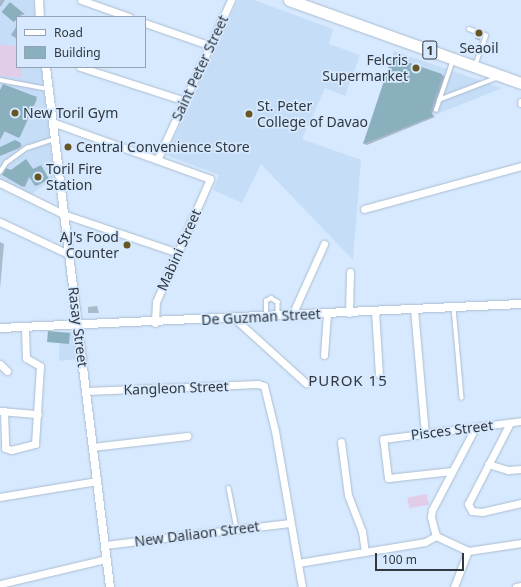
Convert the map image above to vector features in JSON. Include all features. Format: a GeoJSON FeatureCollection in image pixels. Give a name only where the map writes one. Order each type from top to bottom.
{"type":"FeatureCollection","features":[{"type":"Feature","properties":{"kind":"highway","name":"1"},"geometry":{"type":"LineString","coordinates":[[289,0],[521,83]]}},
{"type":"Feature","properties":{"kind":"street"},"geometry":{"type":"LineString","coordinates":[[39,0],[40,16]]}},
{"type":"Feature","properties":{"kind":"street"},"geometry":{"type":"LineString","coordinates":[[80,0],[126,16]]}},
{"type":"Feature","properties":{"kind":"street","name":"Saint Peter Street"},"geometry":{"type":"LineString","coordinates":[[158,158],[231,0]]}},
{"type":"Feature","properties":{"kind":"street"},"geometry":{"type":"LineString","coordinates":[[146,23],[211,46]]}},
{"type":"Feature","properties":{"kind":"street","name":"Rasay Street"},"geometry":{"type":"LineString","coordinates":[[46,68],[62,214],[79,326],[92,447],[110,587]]}},
{"type":"Feature","properties":{"kind":"street"},"geometry":{"type":"LineString","coordinates":[[83,68],[185,101]]}},
{"type":"Feature","properties":{"kind":"street"},"geometry":{"type":"LineString","coordinates":[[52,122],[158,158]]}},
{"type":"Feature","properties":{"kind":"street","name":"Mabini Street"},"geometry":{"type":"LineString","coordinates":[[155,323],[156,302],[210,178],[158,158]]}},
{"type":"Feature","properties":{"kind":"street"},"geometry":{"type":"LineString","coordinates":[[364,209],[521,166]]}},
{"type":"Feature","properties":{"kind":"street"},"geometry":{"type":"LineString","coordinates":[[0,183],[62,214],[178,253]]}},
{"type":"Feature","properties":{"kind":"street"},"geometry":{"type":"LineString","coordinates":[[0,222],[68,254]]}},
{"type":"Feature","properties":{"kind":"street"},"geometry":{"type":"LineString","coordinates":[[292,315],[324,244]]}},
{"type":"Feature","properties":{"kind":"street"},"geometry":{"type":"LineString","coordinates":[[349,313],[350,272]]}},
{"type":"Feature","properties":{"kind":"street","name":"De Guzman Street"},"geometry":{"type":"LineString","coordinates":[[0,328],[155,323],[521,304]]}},
{"type":"Feature","properties":{"kind":"street"},"geometry":{"type":"LineString","coordinates":[[414,309],[425,434]]}},
{"type":"Feature","properties":{"kind":"street"},"geometry":{"type":"LineString","coordinates":[[375,311],[379,374]]}},
{"type":"Feature","properties":{"kind":"street"},"geometry":{"type":"LineString","coordinates":[[324,355],[326,314]]}},
{"type":"Feature","properties":{"kind":"street"},"geometry":{"type":"LineString","coordinates":[[234,318],[306,383]]}},
{"type":"Feature","properties":{"kind":"street"},"geometry":{"type":"LineString","coordinates":[[25,327],[26,358],[40,366],[38,414],[35,444],[9,450],[4,445],[2,411],[38,414]]}},
{"type":"Feature","properties":{"kind":"street"},"geometry":{"type":"LineString","coordinates":[[0,364],[7,371]]}},
{"type":"Feature","properties":{"kind":"street","name":"Kangleon Street"},"geometry":{"type":"LineString","coordinates":[[86,391],[258,384],[264,386],[275,431],[290,523]]}},
{"type":"Feature","properties":{"kind":"street","name":"Pisces Street"},"geometry":{"type":"LineString","coordinates":[[452,471],[388,478],[383,439],[521,421]]}},
{"type":"Feature","properties":{"kind":"street"},"geometry":{"type":"LineString","coordinates":[[510,423],[469,501],[470,508],[476,512],[489,511],[521,503]]}},
{"type":"Feature","properties":{"kind":"street"},"geometry":{"type":"LineString","coordinates":[[436,536],[432,513],[475,428]]}},
{"type":"Feature","properties":{"kind":"street"},"geometry":{"type":"LineString","coordinates":[[92,447],[187,436]]}},
{"type":"Feature","properties":{"kind":"street"},"geometry":{"type":"LineString","coordinates":[[341,442],[348,496],[362,531],[365,552]]}},
{"type":"Feature","properties":{"kind":"street"},"geometry":{"type":"LineString","coordinates":[[488,464],[508,470],[521,468]]}},
{"type":"Feature","properties":{"kind":"street"},"geometry":{"type":"LineString","coordinates":[[0,497],[97,480]]}},
{"type":"Feature","properties":{"kind":"street"},"geometry":{"type":"LineString","coordinates":[[290,523],[302,587]]}},
{"type":"Feature","properties":{"kind":"street","name":"New Daliaon Street"},"geometry":{"type":"LineString","coordinates":[[105,545],[290,523]]}},
{"type":"Feature","properties":{"kind":"street"},"geometry":{"type":"LineString","coordinates":[[298,563],[425,542],[436,536]]}},
{"type":"Feature","properties":{"kind":"street"},"geometry":{"type":"LineString","coordinates":[[436,536],[468,550],[521,543]]}},
{"type":"Feature","properties":{"kind":"street"},"geometry":{"type":"LineString","coordinates":[[454,587],[468,550]]}},
{"type":"Feature","properties":{"kind":"street"},"geometry":{"type":"LineString","coordinates":[[0,584],[106,559]]}},
{"type":"Feature","properties":{"kind":"street"},"geometry":{"type":"LineString","coordinates":[[516,587],[521,586]]}},
{"type":"Feature","properties":{"kind":"lane"},"geometry":{"type":"LineString","coordinates":[[469,29],[477,32]]}},
{"type":"Feature","properties":{"kind":"lane"},"geometry":{"type":"LineString","coordinates":[[475,66],[486,36],[482,34]]}},
{"type":"Feature","properties":{"kind":"lane"},"geometry":{"type":"LineString","coordinates":[[436,110],[453,59]]}},
{"type":"Feature","properties":{"kind":"lane"},"geometry":{"type":"LineString","coordinates":[[439,100],[501,76]]}},
{"type":"Feature","properties":{"kind":"lane"},"geometry":{"type":"LineString","coordinates":[[0,81],[48,89]]}},
{"type":"Feature","properties":{"kind":"lane"},"geometry":{"type":"LineString","coordinates":[[0,172],[6,163],[27,148],[54,139]]}},
{"type":"Feature","properties":{"kind":"lane"},"geometry":{"type":"LineString","coordinates":[[266,317],[265,304],[271,298],[278,302],[278,316]]}},
{"type":"Feature","properties":{"kind":"lane"},"geometry":{"type":"LineString","coordinates":[[453,307],[462,398]]}},
{"type":"Feature","properties":{"kind":"lane"},"geometry":{"type":"LineString","coordinates":[[230,488],[238,529]]}},
{"type":"Feature","properties":{"kind":"shaded area"},"geometry":{"type":"Polygon","coordinates":[[[3,0],[33,0],[35,16],[16,16],[16,68],[41,68],[54,177],[31,195],[0,179],[0,4],[3,0]]]}},
{"type":"Feature","properties":{"kind":"shaded area","name":"St. Peter College of Davao"},"geometry":{"type":"Polygon","coordinates":[[[238,0],[254,0],[333,29],[329,44],[360,55],[345,96],[325,88],[302,139],[361,160],[353,260],[261,164],[242,203],[213,190],[219,175],[166,155],[238,0]]]}},
{"type":"Feature","properties":{"kind":"shaded area"},"geometry":{"type":"Polygon","coordinates":[[[0,45],[16,46],[16,68],[22,68],[22,77],[0,76],[0,45]]]}},
{"type":"Feature","properties":{"kind":"shaded area"},"geometry":{"type":"Polygon","coordinates":[[[394,51],[502,88],[363,144],[394,51]]]}},
{"type":"Feature","properties":{"kind":"shaded area"},"geometry":{"type":"Polygon","coordinates":[[[60,332],[75,332],[77,359],[59,361],[60,332]]]}},
{"type":"Feature","properties":{"kind":"shaded area"},"geometry":{"type":"Polygon","coordinates":[[[427,494],[429,505],[409,508],[407,497],[427,494]]]}},
{"type":"Feature","properties":{"kind":"building"},"geometry":{"type":"Polygon","coordinates":[[[10,2],[22,12],[19,16],[16,16],[14,22],[2,12],[10,2]]]}},
{"type":"Feature","properties":{"kind":"building"},"geometry":{"type":"Polygon","coordinates":[[[392,57],[442,74],[430,112],[433,116],[363,144],[392,57]]]}},
{"type":"Feature","properties":{"kind":"building","name":"New Toril Gym"},"geometry":{"type":"Polygon","coordinates":[[[3,84],[37,97],[19,138],[4,131],[0,139],[0,90],[3,84]]]}},
{"type":"Feature","properties":{"kind":"building"},"geometry":{"type":"Polygon","coordinates":[[[15,140],[21,143],[19,147],[0,156],[0,147],[15,140]]]}},
{"type":"Feature","properties":{"kind":"building"},"geometry":{"type":"Polygon","coordinates":[[[26,159],[33,169],[41,165],[48,178],[35,186],[28,175],[23,187],[2,175],[6,168],[11,170],[26,159]]]}},
{"type":"Feature","properties":{"kind":"building"},"geometry":{"type":"Polygon","coordinates":[[[48,331],[70,333],[69,344],[47,342],[48,331]]]}},
{"type":"Feature","properties":{"kind":"place","name":"Seaoil"},"geometry":{"type":"Point","coordinates":[479,33]}},
{"type":"Feature","properties":{"kind":"place","name":"Felcris Supermarket"},"geometry":{"type":"Point","coordinates":[416,68]}},
{"type":"Feature","properties":{"kind":"place","name":"New Toril Gym"},"geometry":{"type":"Point","coordinates":[15,113]}},
{"type":"Feature","properties":{"kind":"place","name":"St. Peter College of Davao"},"geometry":{"type":"Point","coordinates":[249,114]}},
{"type":"Feature","properties":{"kind":"place","name":"Central Convenience Store"},"geometry":{"type":"Point","coordinates":[68,147]}},
{"type":"Feature","properties":{"kind":"place","name":"Toril Fire Station"},"geometry":{"type":"Point","coordinates":[38,177]}},
{"type":"Feature","properties":{"kind":"place","name":"AJ's Food Counter"},"geometry":{"type":"Point","coordinates":[127,245]}},
{"type":"Feature","properties":{"kind":"district","name":"PUROK 15"},"geometry":{"type":"Point","coordinates":[348,381]}}]}
